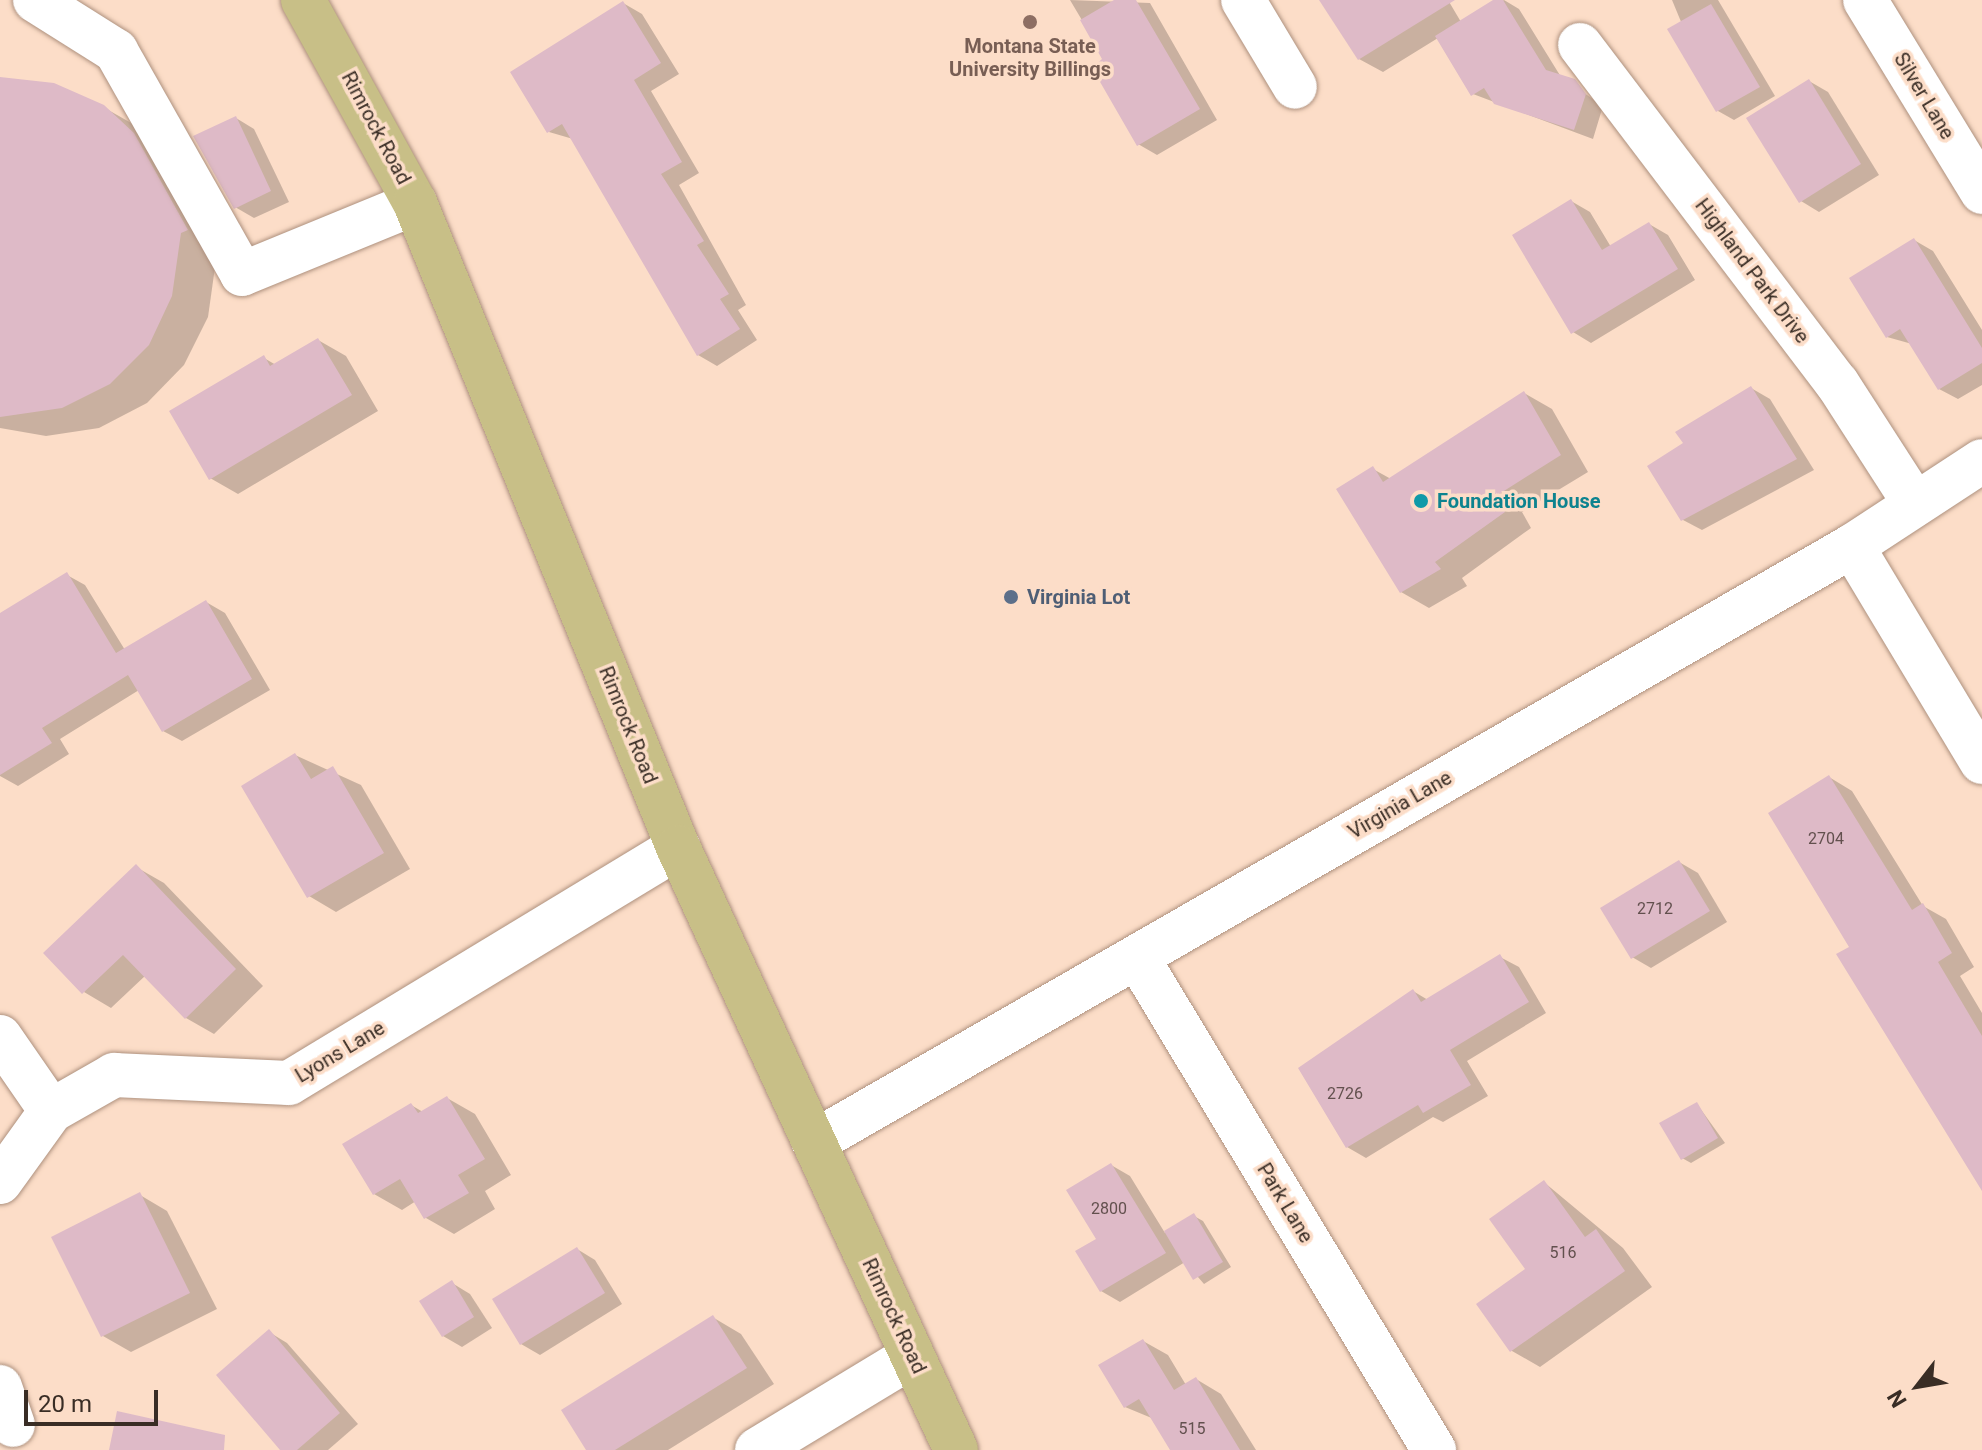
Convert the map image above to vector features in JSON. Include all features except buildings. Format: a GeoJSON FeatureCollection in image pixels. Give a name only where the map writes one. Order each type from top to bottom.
{"type":"FeatureCollection","features":[{"type":"Feature","properties":{"kind":"main road","name":"Rimrock Road"},"geometry":{"type":"LineString","coordinates":[[303,0],[415,203],[678,847],[956,1450]]}},
{"type":"Feature","properties":{"kind":"street"},"geometry":{"type":"LineString","coordinates":[[35,0],[116,51],[242,274],[415,203]]}},
{"type":"Feature","properties":{"kind":"street"},"geometry":{"type":"LineString","coordinates":[[1243,0],[1295,87]]}},
{"type":"Feature","properties":{"kind":"street","name":"Silver Lane"},"geometry":{"type":"LineString","coordinates":[[1865,0],[1982,192]]}},
{"type":"Feature","properties":{"kind":"street","name":"Highland Park Drive"},"geometry":{"type":"LineString","coordinates":[[1580,45],[1837,383],[1915,504]]}},
{"type":"Feature","properties":{"kind":"street","name":"Virginia Lane"},"geometry":{"type":"LineString","coordinates":[[814,1142],[1852,546],[1982,461]]}},
{"type":"Feature","properties":{"kind":"street"},"geometry":{"type":"LineString","coordinates":[[1852,546],[1982,762]]}},
{"type":"Feature","properties":{"kind":"street","name":"Lyons Lane"},"geometry":{"type":"LineString","coordinates":[[0,1182],[51,1111],[114,1075],[289,1083],[678,847]]}},
{"type":"Feature","properties":{"kind":"street","name":"Park Lane"},"geometry":{"type":"LineString","coordinates":[[1137,957],[1434,1450]]}},
{"type":"Feature","properties":{"kind":"street"},"geometry":{"type":"LineString","coordinates":[[0,1037],[51,1111]]}},
{"type":"Feature","properties":{"kind":"street"},"geometry":{"type":"LineString","coordinates":[[757,1450],[912,1356]]}},
{"type":"Feature","properties":{"kind":"place","name":"Montana State University Billings"},"geometry":{"type":"Point","coordinates":[1030,22]}},
{"type":"Feature","properties":{"kind":"place","name":"Foundation House"},"geometry":{"type":"Point","coordinates":[1421,501]}},
{"type":"Feature","properties":{"kind":"place","name":"Virginia Lot"},"geometry":{"type":"Point","coordinates":[1011,597]}}]}
